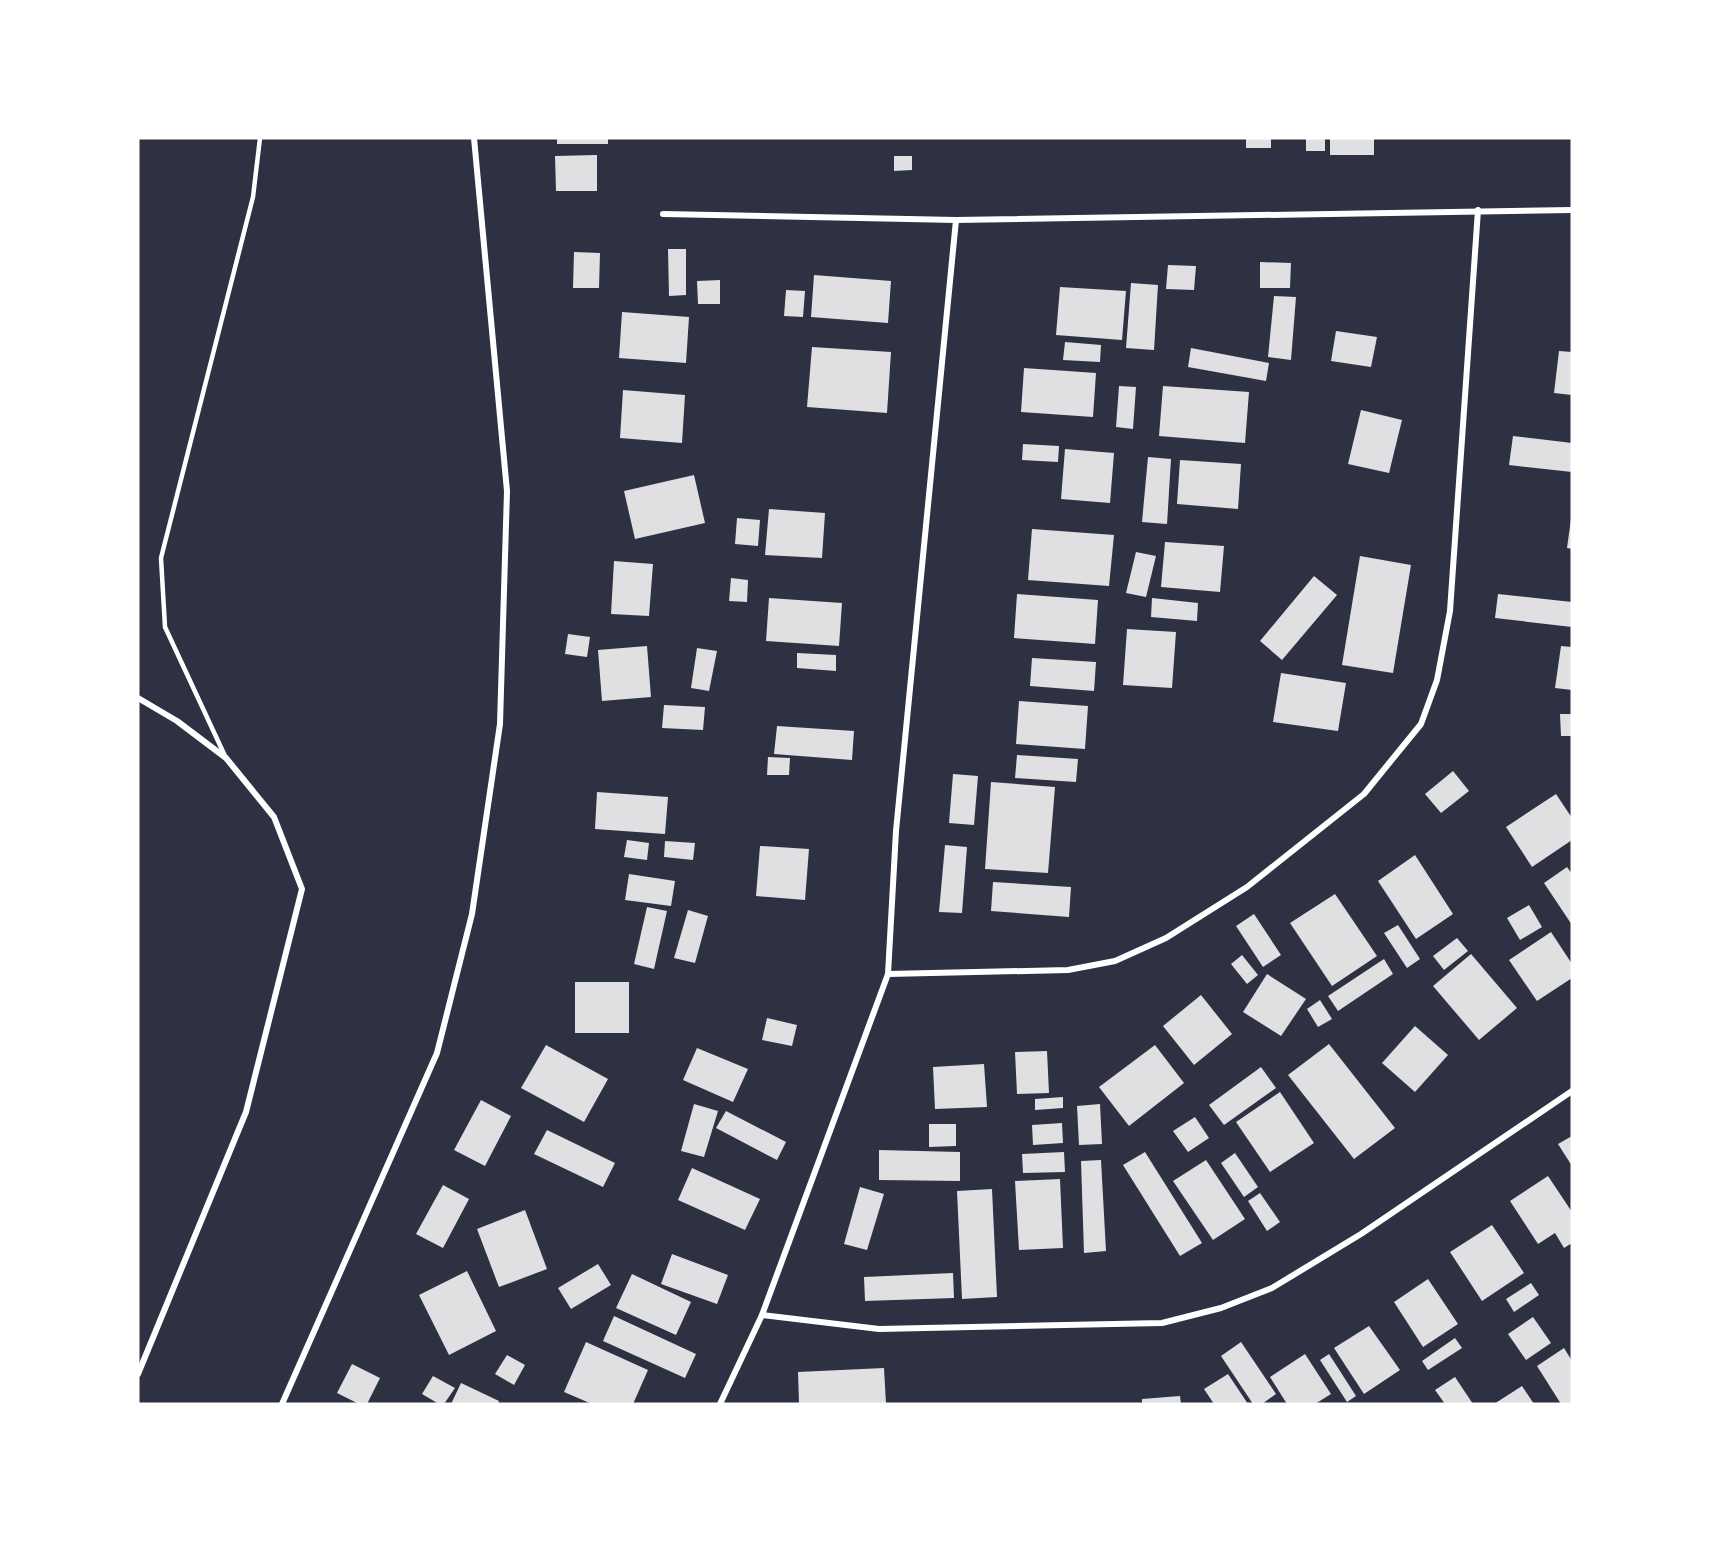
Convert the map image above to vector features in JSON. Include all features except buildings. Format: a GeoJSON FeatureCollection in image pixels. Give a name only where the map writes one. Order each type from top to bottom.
{"type":"FeatureCollection","features":[{"type":"Feature","properties":{"kind":"street"},"geometry":{"type":"LineString","coordinates":[[282,1404],[437,1053],[476,890],[500,724],[507,491],[474,138]]}},
{"type":"Feature","properties":{"kind":"street"},"geometry":{"type":"LineString","coordinates":[[888,974],[1068,970],[1114,961],[1166,938],[1247,887],[1364,794],[1421,724],[1437,680],[1450,611],[1478,210]]}},
{"type":"Feature","properties":{"kind":"street"},"geometry":{"type":"LineString","coordinates":[[663,214],[956,220],[1572,210]]}},
{"type":"Feature","properties":{"kind":"street"},"geometry":{"type":"LineString","coordinates":[[720,1404],[762,1315],[888,974],[896,831],[956,220]]}},
{"type":"Feature","properties":{"kind":"street"},"geometry":{"type":"LineString","coordinates":[[138,698],[177,721],[226,758],[274,817],[302,889],[246,1112],[138,1374]]}},
{"type":"Feature","properties":{"kind":"street"},"geometry":{"type":"LineString","coordinates":[[762,1315],[879,1329],[1162,1323],[1221,1308],[1272,1288],[1361,1234],[1572,1091]]}},
{"type":"Feature","properties":{"kind":"lane"},"geometry":{"type":"LineString","coordinates":[[226,758],[165,627],[161,558],[252,198],[260,138]]}}]}
